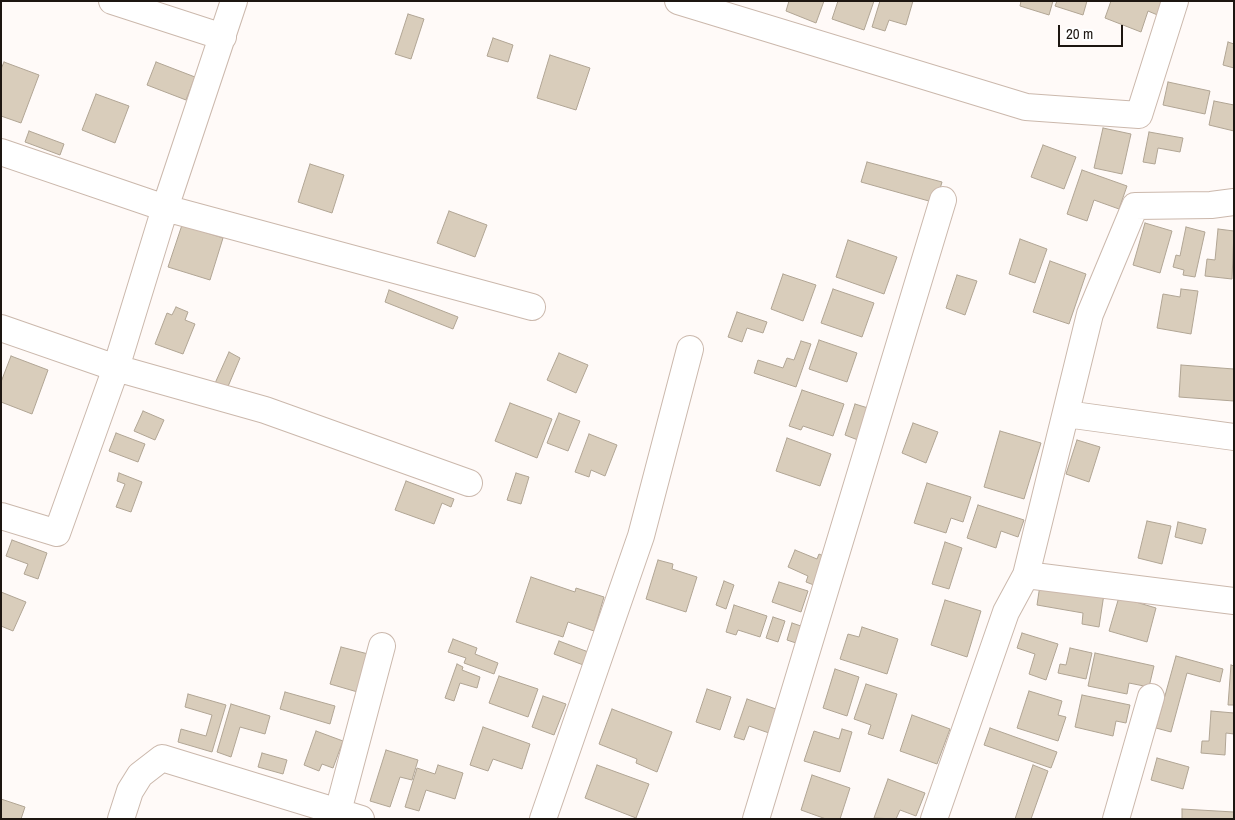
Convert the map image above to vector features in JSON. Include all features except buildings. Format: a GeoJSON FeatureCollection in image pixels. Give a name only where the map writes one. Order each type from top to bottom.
{"type":"FeatureCollection","features":[{"type":"Feature","properties":{"kind":"street"},"geometry":{"type":"LineString","coordinates":[[112,1],[223,37]]}},
{"type":"Feature","properties":{"kind":"street"},"geometry":{"type":"LineString","coordinates":[[1,516],[57,533],[116,368],[165,208],[234,1]]}},
{"type":"Feature","properties":{"kind":"street"},"geometry":{"type":"LineString","coordinates":[[678,1],[1026,107],[1138,115],[1175,1]]}},
{"type":"Feature","properties":{"kind":"street"},"geometry":{"type":"LineString","coordinates":[[1,152],[165,208],[532,307]]}},
{"type":"Feature","properties":{"kind":"street"},"geometry":{"type":"LineString","coordinates":[[756,819],[943,200]]}},
{"type":"Feature","properties":{"kind":"street"},"geometry":{"type":"LineString","coordinates":[[934,819],[1006,612],[1026,575],[1090,314],[1135,206],[1210,205],[1234,202]]}},
{"type":"Feature","properties":{"kind":"street"},"geometry":{"type":"LineString","coordinates":[[1,328],[116,368],[265,410],[469,483]]}},
{"type":"Feature","properties":{"kind":"street"},"geometry":{"type":"LineString","coordinates":[[543,819],[641,536],[690,349]]}},
{"type":"Feature","properties":{"kind":"street"},"geometry":{"type":"LineString","coordinates":[[1066,414],[1234,437]]}},
{"type":"Feature","properties":{"kind":"street"},"geometry":{"type":"LineString","coordinates":[[1026,575],[1234,601]]}},
{"type":"Feature","properties":{"kind":"street"},"geometry":{"type":"LineString","coordinates":[[121,819],[130,791],[140,775],[162,758],[345,816],[382,646]]}},
{"type":"Feature","properties":{"kind":"street"},"geometry":{"type":"LineString","coordinates":[[1116,819],[1151,698]]}}]}
